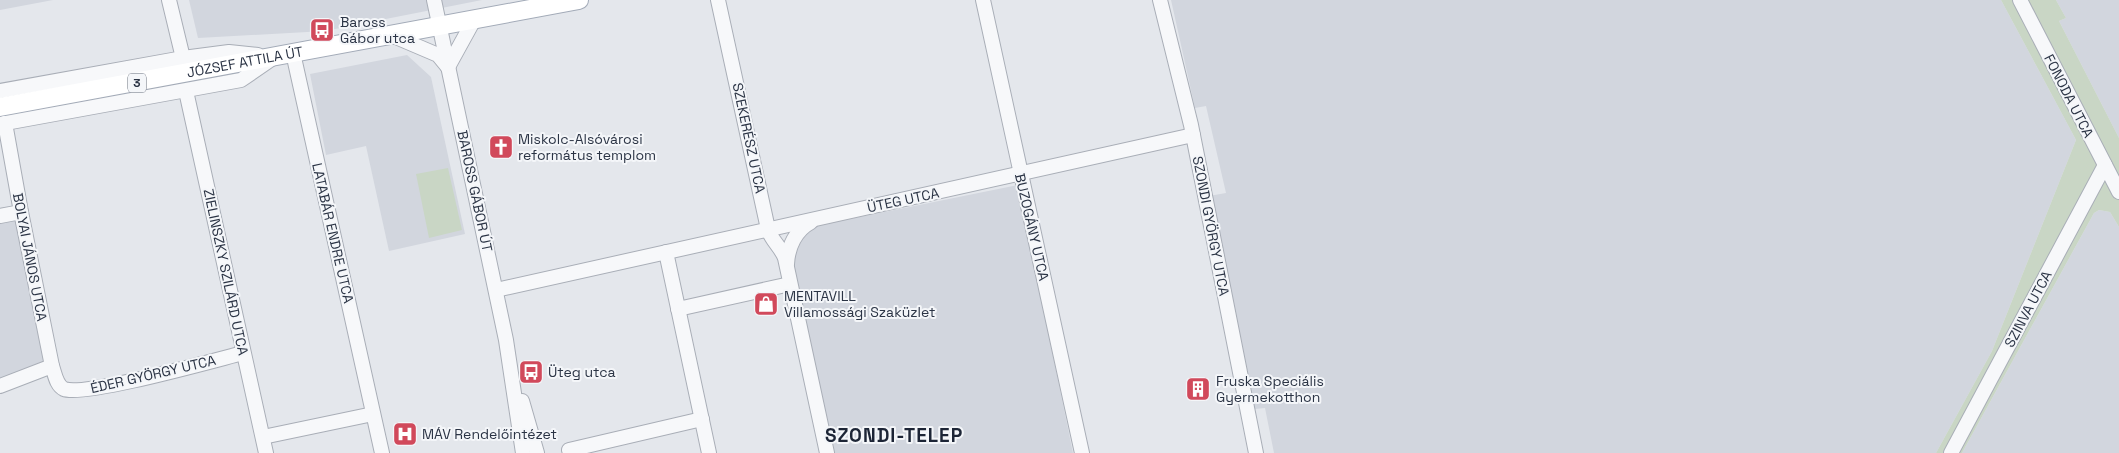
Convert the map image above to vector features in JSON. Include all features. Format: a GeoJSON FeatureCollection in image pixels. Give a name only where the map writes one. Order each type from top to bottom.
{"type":"FeatureCollection","features":[{"type":"Feature","properties":{"kind":"main road","name":"JÓZSEF ATTILA ÚT"},"geometry":{"type":"LineString","coordinates":[[2,118],[293,53],[579,0]]}},
{"type":"Feature","properties":{"kind":"street"},"geometry":{"type":"LineString","coordinates":[[169,0],[183,58]]}},
{"type":"Feature","properties":{"kind":"street","name":"BAROSS GÁBOR ÚT"},"geometry":{"type":"LineString","coordinates":[[434,0],[438,26],[510,357],[537,453]]}},
{"type":"Feature","properties":{"kind":"street","name":"SZEKERÉSZ UTCA"},"geometry":{"type":"LineString","coordinates":[[718,0],[768,229],[770,236],[782,250],[827,453]]}},
{"type":"Feature","properties":{"kind":"street","name":"BUZOGÁNY UTCA"},"geometry":{"type":"LineString","coordinates":[[984,0],[1020,174],[1082,453]]}},
{"type":"Feature","properties":{"kind":"street","name":"SZONDI GYÖRGY UTCA"},"geometry":{"type":"LineString","coordinates":[[1160,0],[1193,135],[1256,453]]}},
{"type":"Feature","properties":{"kind":"street","name":"FONODA UTCA"},"geometry":{"type":"LineString","coordinates":[[2020,0],[2119,192]]}},
{"type":"Feature","properties":{"kind":"street"},"geometry":{"type":"LineString","coordinates":[[391,35],[438,55],[448,67],[475,18]]}},
{"type":"Feature","properties":{"kind":"street"},"geometry":{"type":"LineString","coordinates":[[0,91],[183,58],[229,52],[274,57]]}},
{"type":"Feature","properties":{"kind":"street","name":"LATABÁR ENDRE UTCA"},"geometry":{"type":"LineString","coordinates":[[293,53],[382,453]]}},
{"type":"Feature","properties":{"kind":"street"},"geometry":{"type":"LineString","coordinates":[[2,118],[186,91],[241,80],[274,57]]}},
{"type":"Feature","properties":{"kind":"street","name":"ZIELINSZKY SZILÁRD UTCA"},"geometry":{"type":"LineString","coordinates":[[186,91],[266,453]]}},
{"type":"Feature","properties":{"kind":"street","name":"BOLYAI JÁNOS UTCA"},"geometry":{"type":"LineString","coordinates":[[2,118],[52,366],[58,383],[62,388]]}},
{"type":"Feature","properties":{"kind":"street","name":"ÜTEG UTCA"},"geometry":{"type":"LineString","coordinates":[[496,290],[1193,135]]}},
{"type":"Feature","properties":{"kind":"street","name":"SZINVA UTCA"},"geometry":{"type":"LineString","coordinates":[[1951,453],[2105,165]]}},
{"type":"Feature","properties":{"kind":"street"},"geometry":{"type":"LineString","coordinates":[[0,216],[21,212]]}},
{"type":"Feature","properties":{"kind":"street","name":"SZEKERÉSZ UTCA"},"geometry":{"type":"LineString","coordinates":[[789,278],[787,260],[792,240],[804,226],[821,218]]}},
{"type":"Feature","properties":{"kind":"street"},"geometry":{"type":"LineString","coordinates":[[666,252],[709,453]]}},
{"type":"Feature","properties":{"kind":"street"},"geometry":{"type":"LineString","coordinates":[[678,309],[789,278]]}},
{"type":"Feature","properties":{"kind":"street","name":"ÉDER GYÖRGY UTCA"},"geometry":{"type":"LineString","coordinates":[[62,388],[80,391],[139,379],[243,353]]}},
{"type":"Feature","properties":{"kind":"street","name":"BAROSS GÁBOR ÚT"},"geometry":{"type":"LineString","coordinates":[[510,357],[521,449]]}},
{"type":"Feature","properties":{"kind":"street"},"geometry":{"type":"LineString","coordinates":[[0,386],[52,366]]}},
{"type":"Feature","properties":{"kind":"street"},"geometry":{"type":"LineString","coordinates":[[263,438],[373,414]]}},
{"type":"Feature","properties":{"kind":"street"},"geometry":{"type":"LineString","coordinates":[[569,450],[702,419]]}},
{"type":"Feature","properties":{"kind":"shaded area"},"geometry":{"type":"Polygon","coordinates":[[[0,0],[53,0],[0,10],[0,0]]]}},
{"type":"Feature","properties":{"kind":"shaded area"},"geometry":{"type":"Polygon","coordinates":[[[189,0],[482,0],[325,31],[198,38],[189,0]]]}},
{"type":"Feature","properties":{"kind":"shaded area"},"geometry":{"type":"Polygon","coordinates":[[[1171,0],[2001,0],[2076,140],[1992,351],[1936,453],[1274,453],[1265,408],[1255,409],[1209,196],[1226,193],[1206,106],[1195,108],[1171,0]]]}},
{"type":"Feature","properties":{"kind":"shaded area"},"geometry":{"type":"Polygon","coordinates":[[[2056,0],[2119,0],[2119,138],[2059,21],[2066,18],[2056,0]]]}},
{"type":"Feature","properties":{"kind":"shaded area"},"geometry":{"type":"Polygon","coordinates":[[[407,55],[431,77],[465,234],[389,251],[366,146],[326,155],[310,74],[407,55]]]}},
{"type":"Feature","properties":{"kind":"shaded area"},"geometry":{"type":"Polygon","coordinates":[[[1018,185],[1073,453],[835,453],[794,269],[794,255],[802,236],[816,226],[1018,185]]]}},
{"type":"Feature","properties":{"kind":"shaded area"},"geometry":{"type":"Polygon","coordinates":[[[2099,210],[2110,212],[2119,227],[2119,453],[1962,453],[2094,213],[2099,210]]]}},
{"type":"Feature","properties":{"kind":"shaded area"},"geometry":{"type":"Polygon","coordinates":[[[17,217],[48,360],[0,379],[0,220],[17,217]]]}},
{"type":"Feature","properties":{"kind":"green space"},"geometry":{"type":"Polygon","coordinates":[[[2001,0],[2056,0],[2066,18],[2059,21],[2119,138],[2119,227],[2110,212],[2099,210],[2094,213],[1962,453],[1936,453],[1992,351],[2076,140],[2001,0]]]}},
{"type":"Feature","properties":{"kind":"green space"},"geometry":{"type":"Polygon","coordinates":[[[448,168],[462,230],[429,238],[416,174],[448,168]]]}},
{"type":"Feature","properties":{"kind":"place","name":"Baross Gábor utca"},"geometry":{"type":"Point","coordinates":[322,30]}},
{"type":"Feature","properties":{"kind":"place","name":"Miskolc-Alsóvárosi református templom"},"geometry":{"type":"Point","coordinates":[501,147]}},
{"type":"Feature","properties":{"kind":"place","name":"MENTAVILL Villamossági Szaküzlet"},"geometry":{"type":"Point","coordinates":[766,304]}},
{"type":"Feature","properties":{"kind":"place","name":"Üteg utca"},"geometry":{"type":"Point","coordinates":[531,372]}},
{"type":"Feature","properties":{"kind":"place","name":"Fruska Speciális Gyermekotthon"},"geometry":{"type":"Point","coordinates":[1198,389]}},
{"type":"Feature","properties":{"kind":"place","name":"MÁV Rendelőintézet"},"geometry":{"type":"Point","coordinates":[405,434]}},
{"type":"Feature","properties":{"kind":"district","name":"SZONDI-TELEP"},"geometry":{"type":"Point","coordinates":[894,435]}}]}
